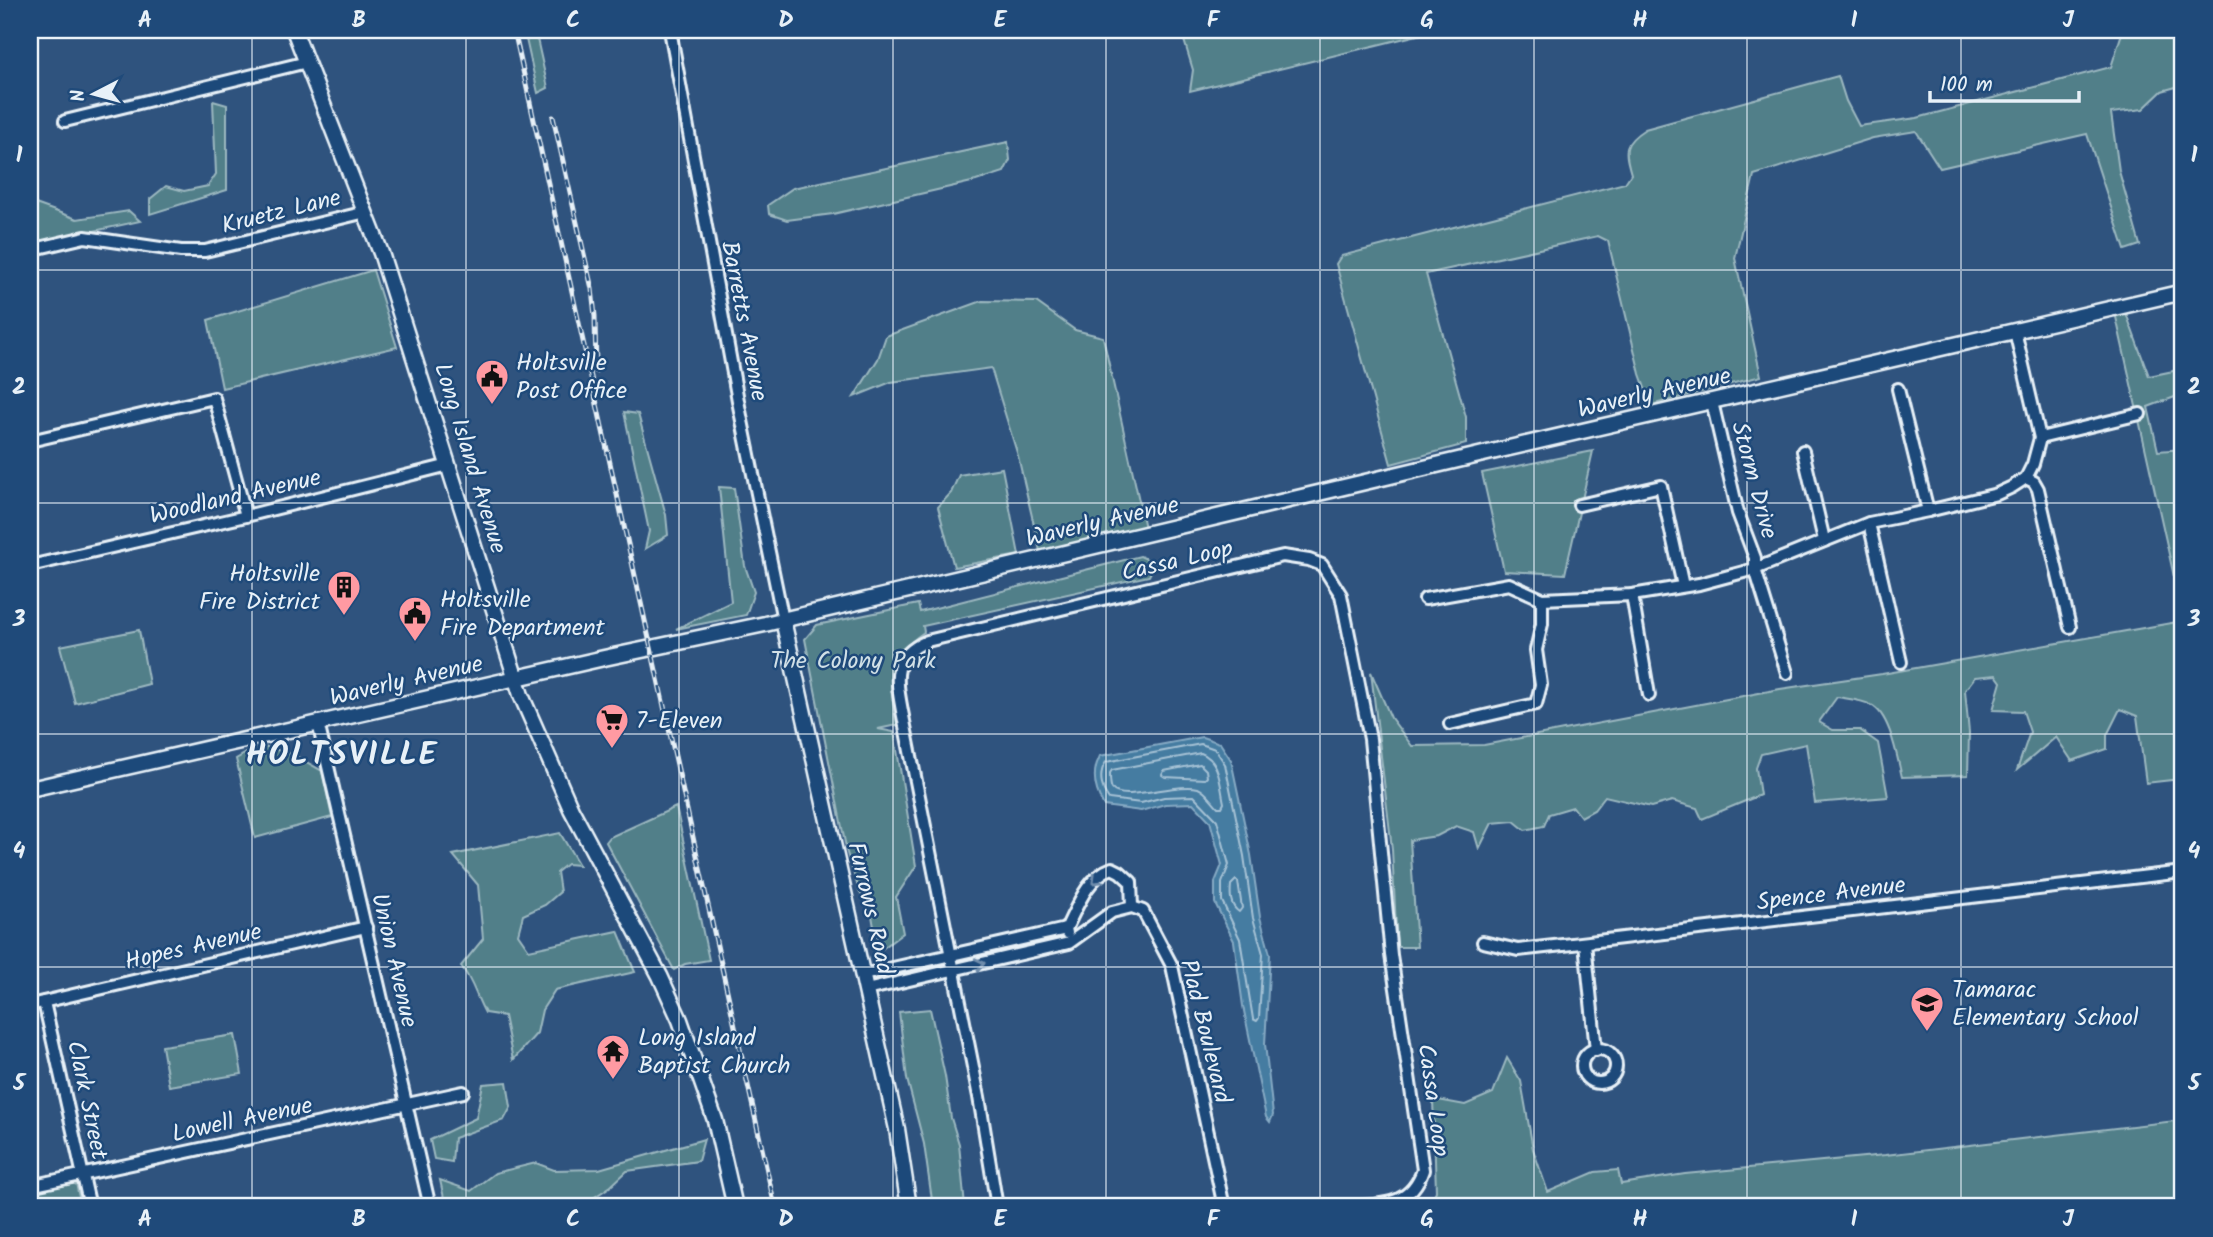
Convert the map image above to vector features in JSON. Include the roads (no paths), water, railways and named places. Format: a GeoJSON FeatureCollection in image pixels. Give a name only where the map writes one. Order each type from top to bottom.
{"type":"FeatureCollection","features":[{"type":"Feature","properties":{"kind":"street","name":"Long Island Avenue"},"geometry":{"type":"LineString","coordinates":[[294,30],[393,288],[533,726],[570,809],[660,976],[680,1020],[715,1120],[735,1207]]}},
{"type":"Feature","properties":{"kind":"street","name":"Barretts Avenue"},"geometry":{"type":"LineString","coordinates":[[670,30],[737,393],[783,620]]}},
{"type":"Feature","properties":{"kind":"street"},"geometry":{"type":"LineString","coordinates":[[65,121],[307,62]]}},
{"type":"Feature","properties":{"kind":"street","name":"Kruetz Lane"},"geometry":{"type":"LineString","coordinates":[[30,250],[85,237],[181,251],[205,251],[366,212]]}},
{"type":"Feature","properties":{"kind":"street","name":"Waverly Avenue"},"geometry":{"type":"LineString","coordinates":[[30,789],[783,620],[2183,292]]}},
{"type":"Feature","properties":{"kind":"street"},"geometry":{"type":"LineString","coordinates":[[2015,331],[2040,438],[2026,478],[2034,482],[2038,489],[2070,628]]}},
{"type":"Feature","properties":{"kind":"street"},"geometry":{"type":"LineString","coordinates":[[1898,389],[1928,512]]}},
{"type":"Feature","properties":{"kind":"street"},"geometry":{"type":"LineString","coordinates":[[30,441],[214,398],[246,516]]}},
{"type":"Feature","properties":{"kind":"street","name":"Storm Drive"},"geometry":{"type":"LineString","coordinates":[[1712,402],[1738,513],[1755,558],[1755,569],[1787,673]]}},
{"type":"Feature","properties":{"kind":"street"},"geometry":{"type":"LineString","coordinates":[[2040,438],[2140,414]]}},
{"type":"Feature","properties":{"kind":"street","name":"Storm Drive"},"geometry":{"type":"LineString","coordinates":[[1803,451],[1824,540]]}},
{"type":"Feature","properties":{"kind":"street","name":"Woodland Avenue"},"geometry":{"type":"LineString","coordinates":[[30,566],[449,465]]}},
{"type":"Feature","properties":{"kind":"street","name":"Storm Drive"},"geometry":{"type":"LineString","coordinates":[[1425,599],[1509,584],[1542,599],[1632,595],[1699,584],[1755,569],[1869,523],[1928,512],[1997,494],[2026,478]]}},
{"type":"Feature","properties":{"kind":"street"},"geometry":{"type":"LineString","coordinates":[[1579,505],[1661,486],[1683,586]]}},
{"type":"Feature","properties":{"kind":"street"},"geometry":{"type":"LineString","coordinates":[[1869,523],[1901,662]]}},
{"type":"Feature","properties":{"kind":"street","name":"Cassa Loop"},"geometry":{"type":"LineString","coordinates":[[997,1207],[979,1097],[896,676],[903,657],[915,646],[927,641],[1283,556],[1310,560],[1322,565],[1341,595],[1370,739],[1391,955],[1423,1170],[1419,1184],[1399,1201],[1348,1207]]}},
{"type":"Feature","properties":{"kind":"street"},"geometry":{"type":"LineString","coordinates":[[1632,595],[1649,695]]}},
{"type":"Feature","properties":{"kind":"street"},"geometry":{"type":"LineString","coordinates":[[1450,724],[1536,704],[1541,685],[1536,650],[1542,624],[1542,599]]}},
{"type":"Feature","properties":{"kind":"street","name":"Furrows Road"},"geometry":{"type":"LineString","coordinates":[[783,620],[900,1147],[909,1207]]}},
{"type":"Feature","properties":{"kind":"street","name":"Union Avenue"},"geometry":{"type":"LineString","coordinates":[[318,723],[430,1207]]}},
{"type":"Feature","properties":{"kind":"street"},"geometry":{"type":"LineString","coordinates":[[866,990],[1069,943],[1112,912],[1132,907],[1130,883],[1120,872],[1112,869],[1104,871],[1086,890],[1066,929],[1069,943]]}},
{"type":"Feature","properties":{"kind":"street","name":"Spence Avenue"},"geometry":{"type":"LineString","coordinates":[[1483,942],[1518,950],[2183,872]]}},
{"type":"Feature","properties":{"kind":"street","name":"Plad Boulevard"},"geometry":{"type":"LineString","coordinates":[[1132,907],[1143,911],[1172,966],[1224,1207]]}},
{"type":"Feature","properties":{"kind":"street","name":"Hopes Avenue"},"geometry":{"type":"LineString","coordinates":[[30,1005],[366,928]]}},
{"type":"Feature","properties":{"kind":"street"},"geometry":{"type":"LineString","coordinates":[[862,975],[1066,929]]}},
{"type":"Feature","properties":{"kind":"street"},"geometry":{"type":"LineString","coordinates":[[1585,943],[1596,1050]]}},
{"type":"Feature","properties":{"kind":"street","name":"Clark Street"},"geometry":{"type":"LineString","coordinates":[[44,1002],[90,1207]]}},
{"type":"Feature","properties":{"kind":"street","name":"Lowell Avenue"},"geometry":{"type":"LineString","coordinates":[[30,1186],[463,1092]]}},
{"type":"Feature","properties":{"kind":"water"},"geometry":{"type":"Polygon","coordinates":[[[1202,737],[1220,743],[1231,760],[1251,855],[1260,917],[1270,954],[1265,1044],[1273,1115],[1270,1122],[1266,1117],[1243,1006],[1234,941],[1215,903],[1215,882],[1222,865],[1210,821],[1193,803],[1165,804],[1141,811],[1104,806],[1096,787],[1095,769],[1100,756],[1202,737]]]}},
{"type":"Feature","properties":{"kind":"railway"},"geometry":{"type":"LineString","coordinates":[[514,30],[775,1207]]}},
{"type":"Feature","properties":{"kind":"railway"},"geometry":{"type":"LineString","coordinates":[[553,117],[592,289],[596,371]]}},
{"type":"Feature","properties":{"kind":"place","name":"Holtsville Post Office"},"geometry":{"type":"Point","coordinates":[492,406]}},
{"type":"Feature","properties":{"kind":"place","name":"Holtsville Fire District"},"geometry":{"type":"Point","coordinates":[344,617]}},
{"type":"Feature","properties":{"kind":"place","name":"Holtsville Fire Department"},"geometry":{"type":"Point","coordinates":[415,643]}},
{"type":"Feature","properties":{"kind":"place","name":"7-Eleven"},"geometry":{"type":"Point","coordinates":[612,750]}},
{"type":"Feature","properties":{"kind":"place","name":"Tamarac Elementary School"},"geometry":{"type":"Point","coordinates":[1927,1033]}},
{"type":"Feature","properties":{"kind":"place","name":"Long Island Baptist Church"},"geometry":{"type":"Point","coordinates":[613,1081]}},
{"type":"Feature","properties":{"kind":"district","name":"HOLTSVILLE"},"geometry":{"type":"Point","coordinates":[342,753]}},
{"type":"Feature","properties":{"kind":"park label","name":"The Colony Park"},"geometry":{"type":"Point","coordinates":[853,660]}}]}
